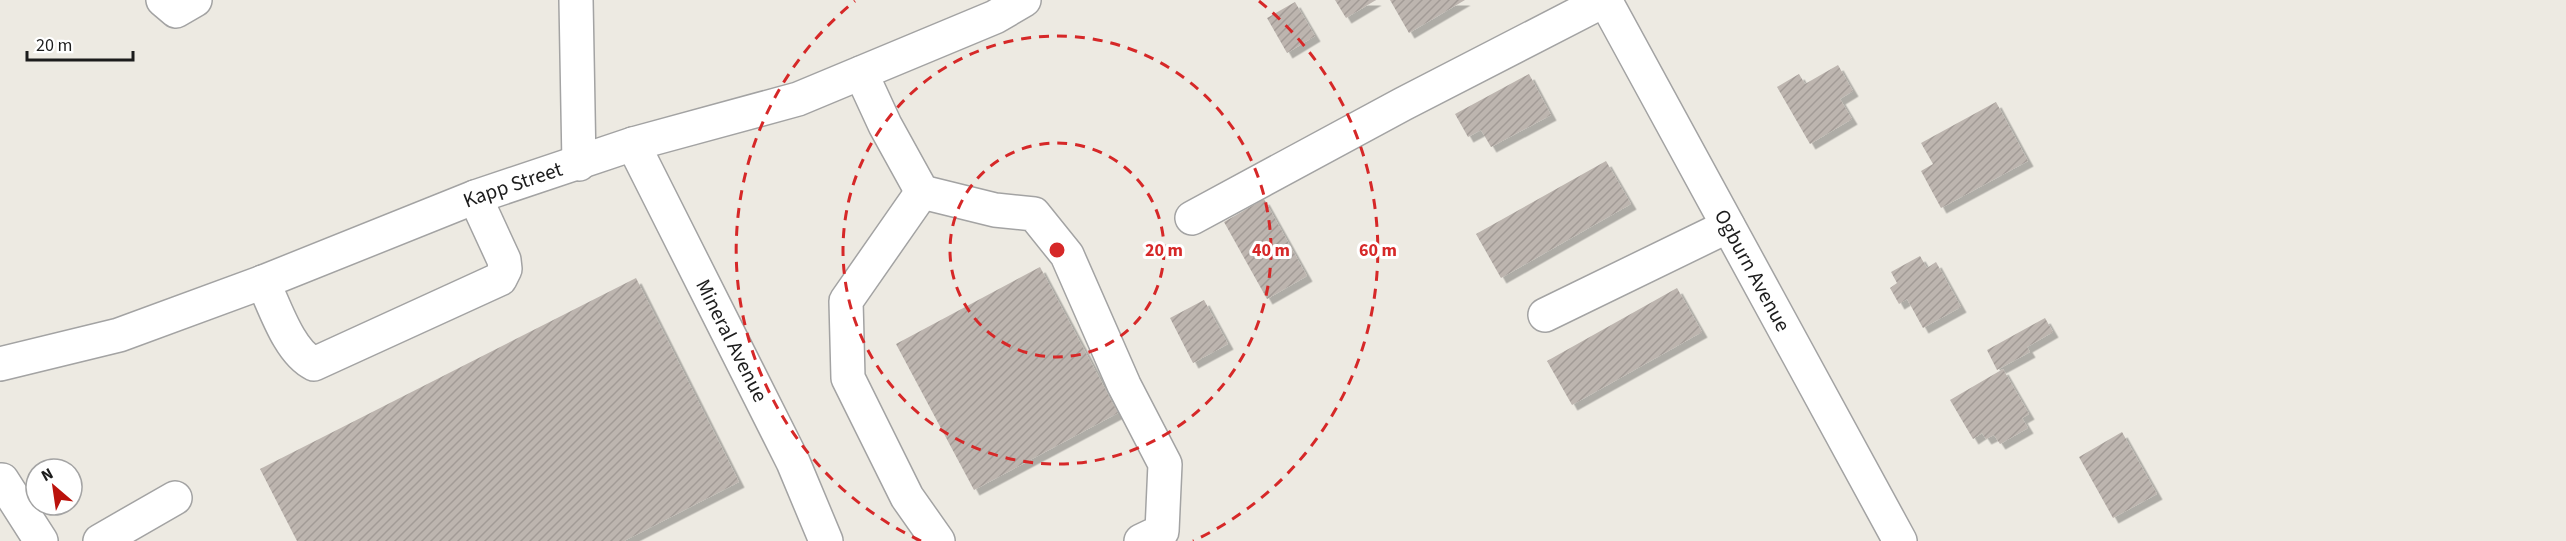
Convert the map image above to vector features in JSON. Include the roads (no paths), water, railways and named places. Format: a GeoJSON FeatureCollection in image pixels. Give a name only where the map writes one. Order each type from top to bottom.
{"type":"FeatureCollection","features":[{"type":"Feature","properties":{"kind":"street"},"geometry":{"type":"LineString","coordinates":[[163,0],[176,11],[195,0]]}},
{"type":"Feature","properties":{"kind":"street"},"geometry":{"type":"LineString","coordinates":[[576,0],[579,164]]}},
{"type":"Feature","properties":{"kind":"street","name":"Kapp Street"},"geometry":{"type":"LineString","coordinates":[[0,364],[119,335],[263,282],[475,197],[633,144],[798,99],[995,17],[1024,0]]}},
{"type":"Feature","properties":{"kind":"street"},"geometry":{"type":"LineString","coordinates":[[1192,218],[1403,104],[1605,0]]}},
{"type":"Feature","properties":{"kind":"street","name":"Ogburn Avenue"},"geometry":{"type":"LineString","coordinates":[[1605,0],[1900,541]]}},
{"type":"Feature","properties":{"kind":"street"},"geometry":{"type":"LineString","coordinates":[[861,73],[885,125],[922,192],[995,210],[1034,214],[1067,255],[1124,385],[1165,464],[1162,531],[1140,541]]}},
{"type":"Feature","properties":{"kind":"street","name":"Mineral Avenue"},"geometry":{"type":"LineString","coordinates":[[633,144],[792,462],[826,541]]}},
{"type":"Feature","properties":{"kind":"street"},"geometry":{"type":"LineString","coordinates":[[922,192],[846,301],[848,378],[907,497],[938,541]]}},
{"type":"Feature","properties":{"kind":"street"},"geometry":{"type":"LineString","coordinates":[[263,282],[296,349],[303,359],[314,364],[500,279],[505,269],[504,260],[475,197]]}},
{"type":"Feature","properties":{"kind":"street"},"geometry":{"type":"LineString","coordinates":[[1545,315],[1728,226]]}},
{"type":"Feature","properties":{"kind":"street"},"geometry":{"type":"LineString","coordinates":[[0,481],[2,480],[41,541]]}},
{"type":"Feature","properties":{"kind":"street"},"geometry":{"type":"LineString","coordinates":[[100,541],[175,498]]}}]}
